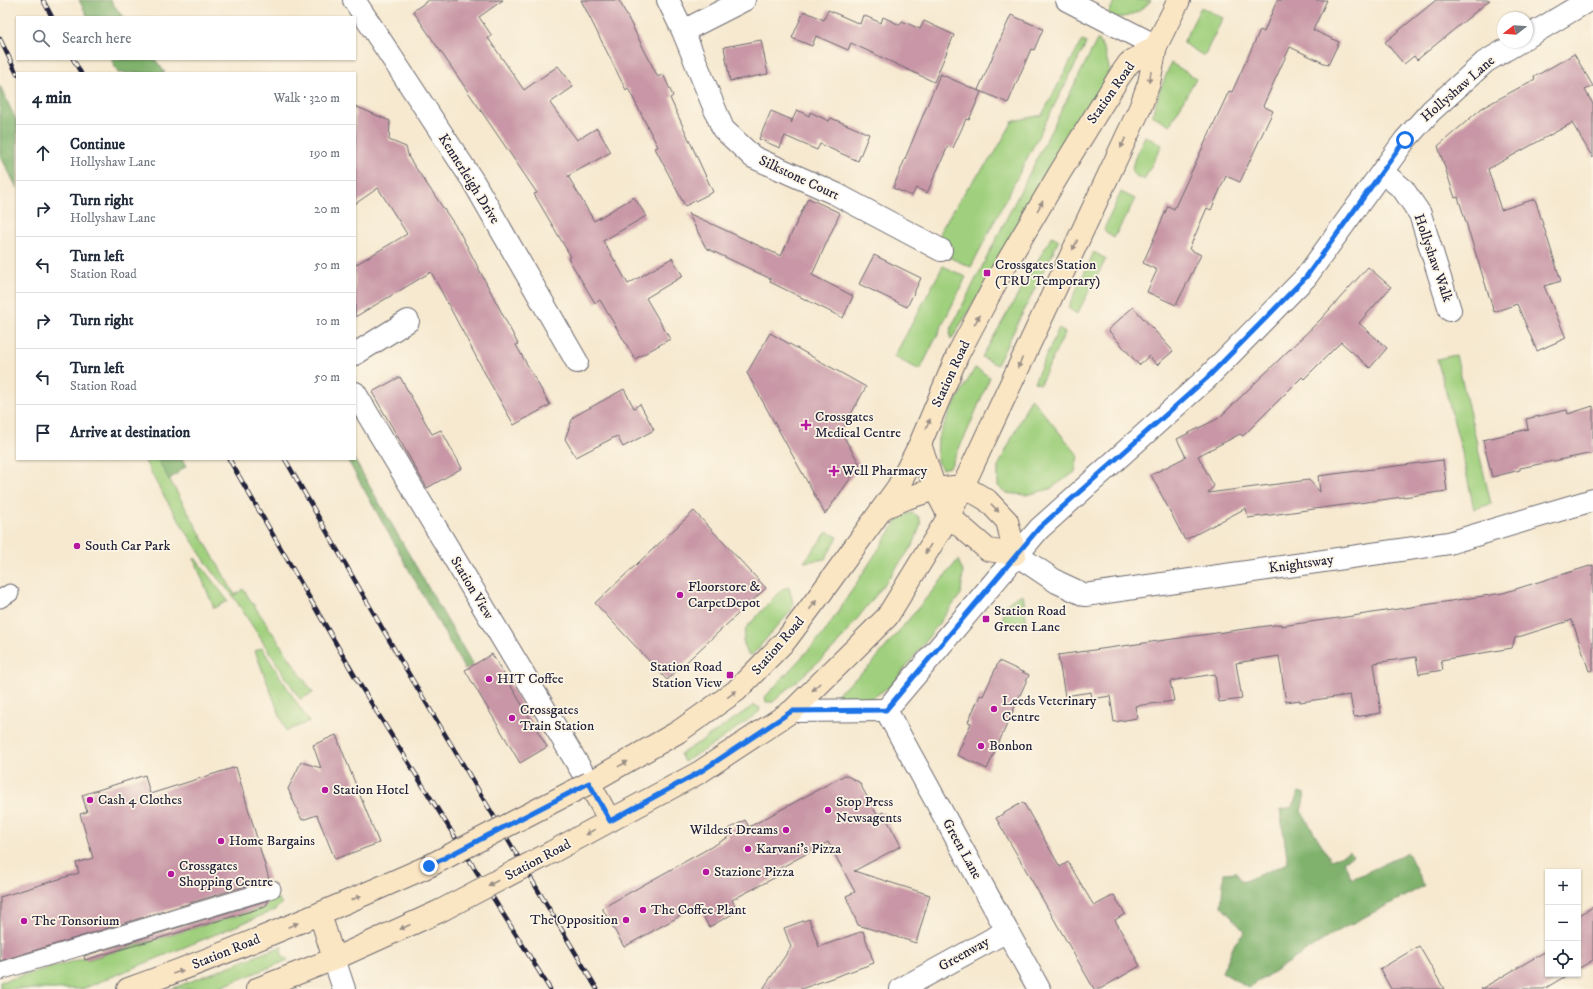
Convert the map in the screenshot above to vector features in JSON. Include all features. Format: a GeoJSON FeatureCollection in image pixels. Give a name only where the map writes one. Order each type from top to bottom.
{"type":"FeatureCollection","features":[{"type":"Feature","properties":{"kind":"main road"},"geometry":{"type":"LineString","coordinates":[[1156,46],[1179,0]]}},
{"type":"Feature","properties":{"kind":"main road","name":"Station Road"},"geometry":{"type":"LineString","coordinates":[[128,989],[187,968],[320,914],[429,866],[589,783],[678,732],[736,691],[786,640],[898,487],[920,444],[958,354],[1002,270],[1055,180],[1129,63],[1156,46]]}},
{"type":"Feature","properties":{"kind":"main road","name":"Station Road"},"geometry":{"type":"LineString","coordinates":[[257,989],[334,959],[440,911],[700,772],[792,711],[887,617],[949,516],[1140,108],[1149,83],[1156,46]]}},
{"type":"Feature","properties":{"kind":"main road"},"geometry":{"type":"LineString","coordinates":[[884,508],[907,498],[935,489],[963,486],[987,500],[1007,521],[1015,554],[988,550],[949,516],[935,489],[920,444]]}},
{"type":"Feature","properties":{"kind":"main road"},"geometry":{"type":"LineString","coordinates":[[589,783],[610,821]]}},
{"type":"Feature","properties":{"kind":"main road"},"geometry":{"type":"LineString","coordinates":[[320,914],[334,959]]}},
{"type":"Feature","properties":{"kind":"street","name":"Kennerleigh Drive"},"geometry":{"type":"LineString","coordinates":[[354,0],[473,181],[577,362]]}},
{"type":"Feature","properties":{"kind":"street","name":"Silkstone Court"},"geometry":{"type":"LineString","coordinates":[[668,0],[684,31],[723,129],[753,157],[836,194],[941,250]]}},
{"type":"Feature","properties":{"kind":"street"},"geometry":{"type":"LineString","coordinates":[[684,31],[744,0]]}},
{"type":"Feature","properties":{"kind":"street"},"geometry":{"type":"LineString","coordinates":[[1067,0],[1156,46]]}},
{"type":"Feature","properties":{"kind":"street"},"geometry":{"type":"LineString","coordinates":[[1533,33],[1590,0]]}},
{"type":"Feature","properties":{"kind":"street","name":"Hollyshaw Lane"},"geometry":{"type":"LineString","coordinates":[[886,710],[947,639],[1015,554],[1054,514],[1207,378],[1306,277],[1405,140],[1431,111],[1485,62],[1509,48]]}},
{"type":"Feature","properties":{"kind":"street","name":"Hollyshaw Walk"},"geometry":{"type":"LineString","coordinates":[[1382,172],[1403,189],[1420,214],[1450,310]]}},
{"type":"Feature","properties":{"kind":"street"},"geometry":{"type":"LineString","coordinates":[[356,353],[408,321]]}},
{"type":"Feature","properties":{"kind":"street","name":"Station View"},"geometry":{"type":"LineString","coordinates":[[356,396],[589,783]]}},
{"type":"Feature","properties":{"kind":"street","name":"Knightsway"},"geometry":{"type":"LineString","coordinates":[[1015,554],[1056,582],[1085,595],[1449,543],[1593,500]]}},
{"type":"Feature","properties":{"kind":"street"},"geometry":{"type":"LineString","coordinates":[[792,711],[886,710]]}},
{"type":"Feature","properties":{"kind":"street","name":"Green Lane"},"geometry":{"type":"LineString","coordinates":[[886,710],[1039,989]]}},
{"type":"Feature","properties":{"kind":"street"},"geometry":{"type":"LineString","coordinates":[[0,971],[272,889]]}},
{"type":"Feature","properties":{"kind":"street","name":"Greenway"},"geometry":{"type":"LineString","coordinates":[[901,989],[1007,931]]}},
{"type":"Feature","properties":{"kind":"street"},"geometry":{"type":"LineString","coordinates":[[334,959],[344,989]]}},
{"type":"Feature","properties":{"kind":"green space"},"geometry":{"type":"Polygon","coordinates":[[[79,0],[110,0],[122,16],[87,16],[79,0]]]}},
{"type":"Feature","properties":{"kind":"green space"},"geometry":{"type":"Polygon","coordinates":[[[1115,0],[1151,0],[1142,9],[1131,15],[1125,17],[1107,16],[1115,0]]]}},
{"type":"Feature","properties":{"kind":"green space"},"geometry":{"type":"Polygon","coordinates":[[[1201,7],[1223,18],[1204,56],[1183,43],[1201,7]]]}},
{"type":"Feature","properties":{"kind":"green space"},"geometry":{"type":"Polygon","coordinates":[[[1082,40],[1087,42],[971,267],[944,255],[939,239],[942,228],[966,190],[995,153],[1013,121],[1042,115],[1082,40]]]}},
{"type":"Feature","properties":{"kind":"green space"},"geometry":{"type":"Polygon","coordinates":[[[1097,40],[1099,40],[1105,52],[1110,72],[1022,224],[951,340],[951,328],[1097,40]]]}},
{"type":"Feature","properties":{"kind":"green space"},"geometry":{"type":"Polygon","coordinates":[[[112,60],[156,60],[164,72],[118,72],[112,60]]]}},
{"type":"Feature","properties":{"kind":"green space"},"geometry":{"type":"Polygon","coordinates":[[[1171,63],[1196,78],[1170,125],[1152,115],[1171,63]]]}},
{"type":"Feature","properties":{"kind":"green space"},"geometry":{"type":"Polygon","coordinates":[[[0,86],[16,120],[16,186],[0,155],[0,86]]]}},
{"type":"Feature","properties":{"kind":"green space"},"geometry":{"type":"Polygon","coordinates":[[[1145,136],[1162,145],[1144,180],[1135,175],[1132,170],[1134,160],[1145,136]]]}},
{"type":"Feature","properties":{"kind":"green space"},"geometry":{"type":"Polygon","coordinates":[[[1121,192],[1135,199],[1114,238],[1104,229],[1121,192]]]}},
{"type":"Feature","properties":{"kind":"green space"},"geometry":{"type":"Polygon","coordinates":[[[1052,236],[1059,240],[997,365],[982,357],[1052,236]]]}},
{"type":"Feature","properties":{"kind":"green space"},"geometry":{"type":"Polygon","coordinates":[[[1094,252],[1106,259],[1077,314],[1068,308],[1094,252]]]}},
{"type":"Feature","properties":{"kind":"green space"},"geometry":{"type":"Polygon","coordinates":[[[943,266],[966,277],[920,370],[894,357],[943,266]]]}},
{"type":"Feature","properties":{"kind":"green space"},"geometry":{"type":"Polygon","coordinates":[[[1059,328],[1065,333],[1040,384],[1034,382],[1059,328]]]}},
{"type":"Feature","properties":{"kind":"green space"},"geometry":{"type":"Polygon","coordinates":[[[1456,355],[1491,504],[1474,509],[1461,448],[1437,359],[1456,355]]]}},
{"type":"Feature","properties":{"kind":"green space"},"geometry":{"type":"Polygon","coordinates":[[[975,368],[990,377],[967,432],[950,467],[942,469],[937,462],[938,438],[951,410],[975,368]]]}},
{"type":"Feature","properties":{"kind":"green space"},"geometry":{"type":"Polygon","coordinates":[[[1031,398],[1078,455],[1075,472],[1050,489],[1026,495],[1006,493],[998,486],[998,467],[1031,398]]]}},
{"type":"Feature","properties":{"kind":"green space"},"geometry":{"type":"Polygon","coordinates":[[[144,460],[159,460],[235,595],[243,589],[313,693],[300,699],[231,593],[214,573],[199,551],[154,479],[144,460]]]}},
{"type":"Feature","properties":{"kind":"green space"},"geometry":{"type":"Polygon","coordinates":[[[159,460],[183,460],[186,466],[169,480],[159,460]]]}},
{"type":"Feature","properties":{"kind":"green space"},"geometry":{"type":"Polygon","coordinates":[[[348,460],[355,460],[473,665],[465,670],[348,460]]]}},
{"type":"Feature","properties":{"kind":"green space"},"geometry":{"type":"Polygon","coordinates":[[[913,513],[919,517],[921,524],[913,545],[880,590],[834,648],[773,702],[766,702],[765,697],[824,633],[897,521],[906,514],[913,513]]]}},
{"type":"Feature","properties":{"kind":"green space"},"geometry":{"type":"Polygon","coordinates":[[[827,532],[838,537],[825,559],[804,562],[827,532]]]}},
{"type":"Feature","properties":{"kind":"green space"},"geometry":{"type":"Polygon","coordinates":[[[195,558],[228,601],[214,608],[194,559],[195,558]]]}},
{"type":"Feature","properties":{"kind":"green space"},"geometry":{"type":"Polygon","coordinates":[[[958,560],[963,572],[961,594],[893,684],[874,697],[856,702],[836,695],[870,666],[958,560]]]}},
{"type":"Feature","properties":{"kind":"green space"},"geometry":{"type":"Polygon","coordinates":[[[789,587],[793,603],[791,611],[752,655],[748,655],[743,641],[746,628],[782,589],[789,587]]]}},
{"type":"Feature","properties":{"kind":"green space"},"geometry":{"type":"Polygon","coordinates":[[[1023,594],[1027,625],[1010,627],[1004,624],[1004,609],[1010,601],[1023,594]]]}},
{"type":"Feature","properties":{"kind":"green space"},"geometry":{"type":"Polygon","coordinates":[[[262,648],[309,722],[286,731],[255,651],[262,648]]]}},
{"type":"Feature","properties":{"kind":"green space"},"geometry":{"type":"Polygon","coordinates":[[[754,705],[760,708],[759,712],[716,743],[684,762],[680,754],[705,739],[754,705]]]}},
{"type":"Feature","properties":{"kind":"green space"},"geometry":{"type":"Polygon","coordinates":[[[1299,792],[1305,794],[1301,811],[1331,860],[1350,852],[1353,856],[1343,861],[1352,879],[1408,853],[1424,886],[1336,932],[1248,988],[1222,972],[1235,943],[1245,932],[1221,906],[1224,873],[1236,872],[1242,882],[1288,863],[1280,810],[1292,807],[1299,792]]]}},
{"type":"Feature","properties":{"kind":"green space"},"geometry":{"type":"Polygon","coordinates":[[[273,894],[282,903],[275,910],[82,989],[0,989],[0,982],[85,958],[86,960],[265,907],[273,894]]]}},
{"type":"Feature","properties":{"kind":"green space"},"geometry":{"type":"Polygon","coordinates":[[[282,946],[282,954],[288,960],[215,989],[171,989],[282,946]]]}},
{"type":"Feature","properties":{"kind":"building"},"geometry":{"type":"Polygon","coordinates":[[[429,0],[503,0],[479,17],[492,36],[488,38],[524,90],[558,66],[566,76],[573,87],[550,103],[577,140],[597,128],[611,152],[568,176],[594,221],[634,197],[646,216],[603,241],[628,284],[672,258],[683,276],[646,298],[670,339],[635,359],[600,300],[595,303],[568,258],[571,257],[534,194],[537,193],[413,11],[429,0]]]}},
{"type":"Feature","properties":{"kind":"building"},"geometry":{"type":"Polygon","coordinates":[[[581,0],[619,0],[658,77],[663,74],[673,96],[670,98],[713,192],[685,206],[655,148],[658,147],[628,88],[626,90],[581,0]]]}},
{"type":"Feature","properties":{"kind":"building"},"geometry":{"type":"Polygon","coordinates":[[[1277,0],[1327,0],[1313,30],[1339,42],[1328,65],[1290,47],[1263,106],[1273,111],[1240,182],[1226,176],[1211,210],[1207,208],[1189,249],[1201,255],[1176,305],[1147,292],[1157,270],[1143,263],[1168,206],[1174,209],[1229,91],[1232,92],[1260,30],[1264,32],[1277,0]]]}},
{"type":"Feature","properties":{"kind":"building"},"geometry":{"type":"Polygon","coordinates":[[[1436,0],[1490,0],[1417,60],[1414,56],[1404,64],[1385,42],[1436,0]]]}},
{"type":"Feature","properties":{"kind":"building"},"geometry":{"type":"Polygon","coordinates":[[[828,10],[860,24],[863,15],[881,23],[883,17],[900,25],[902,21],[920,29],[924,21],[954,35],[934,82],[851,43],[848,50],[816,36],[812,46],[792,38],[804,11],[824,20],[828,10]]]}},
{"type":"Feature","properties":{"kind":"building"},"geometry":{"type":"Polygon","coordinates":[[[1011,15],[1043,29],[1034,50],[1031,49],[1008,103],[978,90],[1011,15]]]}},
{"type":"Feature","properties":{"kind":"building"},"geometry":{"type":"Polygon","coordinates":[[[761,40],[768,74],[730,81],[724,47],[761,40]]]}},
{"type":"Feature","properties":{"kind":"building"},"geometry":{"type":"Polygon","coordinates":[[[1574,54],[1593,86],[1585,90],[1593,104],[1593,158],[1572,123],[1488,169],[1501,210],[1535,199],[1561,281],[1544,286],[1566,338],[1537,351],[1517,304],[1494,312],[1458,197],[1455,198],[1438,146],[1482,108],[1535,79],[1534,77],[1574,54]]]}},
{"type":"Feature","properties":{"kind":"building"},"geometry":{"type":"Polygon","coordinates":[[[940,74],[981,92],[969,120],[966,119],[953,148],[948,146],[927,193],[916,188],[912,196],[893,188],[940,74]]]}},
{"type":"Feature","properties":{"kind":"building"},"geometry":{"type":"Polygon","coordinates":[[[356,106],[390,121],[389,140],[406,147],[409,158],[459,231],[518,344],[516,345],[550,405],[514,425],[431,272],[356,316],[356,264],[407,234],[378,188],[356,203],[356,106]]]}},
{"type":"Feature","properties":{"kind":"building"},"geometry":{"type":"Polygon","coordinates":[[[797,110],[809,116],[810,112],[829,121],[831,118],[869,134],[858,161],[820,144],[817,150],[785,136],[780,148],[759,139],[771,111],[792,120],[791,123],[797,110]]]}},
{"type":"Feature","properties":{"kind":"building"},"geometry":{"type":"Polygon","coordinates":[[[808,198],[840,213],[812,275],[853,296],[843,318],[770,282],[771,279],[706,248],[688,213],[781,256],[808,198]]]}},
{"type":"Feature","properties":{"kind":"building"},"geometry":{"type":"Polygon","coordinates":[[[874,255],[921,278],[907,307],[859,284],[874,255]]]}},
{"type":"Feature","properties":{"kind":"building"},"geometry":{"type":"Polygon","coordinates":[[[1368,267],[1391,287],[1359,323],[1387,348],[1370,368],[1341,342],[1304,379],[1302,377],[1243,436],[1240,434],[1198,456],[1214,486],[1208,493],[1309,480],[1320,492],[1318,476],[1443,460],[1447,491],[1248,518],[1246,508],[1185,540],[1151,475],[1186,457],[1177,439],[1219,418],[1320,320],[1368,267]]]}},
{"type":"Feature","properties":{"kind":"building"},"geometry":{"type":"Polygon","coordinates":[[[1133,307],[1173,351],[1157,365],[1149,356],[1139,365],[1108,330],[1133,307]]]}},
{"type":"Feature","properties":{"kind":"building","name":"Crossgates Medical Centre"},"geometry":{"type":"Polygon","coordinates":[[[770,333],[866,387],[841,432],[860,465],[825,514],[747,373],[770,333]]]}},
{"type":"Feature","properties":{"kind":"building"},"geometry":{"type":"Polygon","coordinates":[[[400,377],[432,434],[441,430],[462,468],[427,488],[372,392],[400,377]]]}},
{"type":"Feature","properties":{"kind":"building"},"geometry":{"type":"Polygon","coordinates":[[[624,389],[634,408],[640,404],[654,430],[623,447],[617,436],[576,457],[565,439],[573,417],[624,389]]]}},
{"type":"Feature","properties":{"kind":"building"},"geometry":{"type":"Polygon","coordinates":[[[1593,406],[1593,453],[1520,468],[1520,470],[1492,477],[1483,440],[1528,429],[1526,419],[1567,410],[1568,414],[1593,406]]]}},
{"type":"Feature","properties":{"kind":"building","name":"Floorstore & CarpetDepot"},"geometry":{"type":"Polygon","coordinates":[[[694,511],[766,588],[667,680],[595,603],[694,511]]]}},
{"type":"Feature","properties":{"kind":"building"},"geometry":{"type":"Polygon","coordinates":[[[1593,565],[1593,670],[1589,671],[1572,620],[1515,638],[1512,648],[1441,660],[1443,670],[1419,674],[1416,657],[1374,663],[1381,713],[1354,717],[1350,695],[1300,702],[1300,700],[1286,702],[1279,656],[1236,663],[1242,699],[1219,702],[1215,674],[1170,681],[1174,701],[1135,706],[1137,718],[1114,722],[1110,696],[1092,699],[1091,692],[1065,696],[1058,655],[1281,624],[1281,626],[1346,617],[1503,593],[1593,565]]]}},
{"type":"Feature","properties":{"kind":"building"},"geometry":{"type":"Polygon","coordinates":[[[492,654],[547,747],[520,763],[465,670],[492,654]]]}},
{"type":"Feature","properties":{"kind":"building","name":"Leeds Veterinary Centre"},"geometry":{"type":"Polygon","coordinates":[[[999,661],[1029,675],[987,769],[957,755],[971,723],[968,722],[980,695],[983,696],[999,661]]]}},
{"type":"Feature","properties":{"kind":"building"},"geometry":{"type":"Polygon","coordinates":[[[336,735],[379,843],[335,859],[317,815],[302,820],[288,789],[301,762],[321,768],[313,745],[336,735]]]}},
{"type":"Feature","properties":{"kind":"building","name":"Crossgates Shopping Centre"},"geometry":{"type":"Polygon","coordinates":[[[236,767],[269,879],[0,961],[0,897],[79,873],[76,863],[93,858],[80,814],[87,812],[82,795],[145,775],[150,794],[236,767]]]}},
{"type":"Feature","properties":{"kind":"building"},"geometry":{"type":"Polygon","coordinates":[[[845,775],[859,782],[877,815],[883,812],[901,846],[854,871],[930,895],[916,943],[858,925],[846,896],[855,892],[828,842],[773,872],[776,877],[732,900],[738,911],[709,927],[698,906],[624,947],[602,908],[729,837],[725,831],[745,820],[749,827],[845,775]]]}},
{"type":"Feature","properties":{"kind":"building"},"geometry":{"type":"Polygon","coordinates":[[[1023,802],[1060,867],[1068,862],[1094,906],[1114,895],[1125,914],[1115,920],[1140,966],[1100,989],[1094,989],[996,818],[1023,802]]]}},
{"type":"Feature","properties":{"kind":"building"},"geometry":{"type":"Polygon","coordinates":[[[269,900],[265,907],[85,960],[84,956],[269,900]]]}},
{"type":"Feature","properties":{"kind":"building"},"geometry":{"type":"Polygon","coordinates":[[[1593,907],[1593,960],[1581,967],[1581,941],[1581,914],[1593,907]]]}},
{"type":"Feature","properties":{"kind":"building"},"geometry":{"type":"Polygon","coordinates":[[[809,919],[819,947],[863,931],[874,963],[801,989],[763,989],[791,947],[784,928],[809,919]]]}},
{"type":"Feature","properties":{"kind":"building"},"geometry":{"type":"Polygon","coordinates":[[[1419,946],[1444,989],[1391,989],[1380,969],[1419,946]]]}},
{"type":"Feature","properties":{"kind":"building"},"geometry":{"type":"Polygon","coordinates":[[[1545,952],[1545,977],[1564,977],[1544,989],[1481,989],[1545,952]]]}},
{"type":"Feature","properties":{"kind":"railway"},"geometry":{"type":"LineString","coordinates":[[43,0],[51,16]]}},
{"type":"Feature","properties":{"kind":"railway"},"geometry":{"type":"LineString","coordinates":[[0,39],[16,72]]}},
{"type":"Feature","properties":{"kind":"railway"},"geometry":{"type":"LineString","coordinates":[[74,60],[80,72]]}},
{"type":"Feature","properties":{"kind":"railway"},"geometry":{"type":"LineString","coordinates":[[230,460],[360,685],[550,989]]}},
{"type":"Feature","properties":{"kind":"railway"},"geometry":{"type":"LineString","coordinates":[[286,460],[400,659],[597,989]]}},
{"type":"Feature","properties":{"kind":"place","name":"Crossgates Station (TRU Temporary)"},"geometry":{"type":"Point","coordinates":[987,273]}},
{"type":"Feature","properties":{"kind":"place","name":"Crossgates Medical Centre"},"geometry":{"type":"Point","coordinates":[806,425]}},
{"type":"Feature","properties":{"kind":"place","name":"Well Pharmacy"},"geometry":{"type":"Point","coordinates":[834,471]}},
{"type":"Feature","properties":{"kind":"place","name":"South Car Park"},"geometry":{"type":"Point","coordinates":[77,546]}},
{"type":"Feature","properties":{"kind":"place","name":"Floorstore & CarpetDepot"},"geometry":{"type":"Point","coordinates":[680,595]}},
{"type":"Feature","properties":{"kind":"place","name":"Station Road Green Lane"},"geometry":{"type":"Point","coordinates":[986,619]}},
{"type":"Feature","properties":{"kind":"place","name":"Station Road Station View"},"geometry":{"type":"Point","coordinates":[730,675]}},
{"type":"Feature","properties":{"kind":"place","name":"HIT Coffee"},"geometry":{"type":"Point","coordinates":[489,679]}},
{"type":"Feature","properties":{"kind":"place","name":"Leeds Veterinary Centre"},"geometry":{"type":"Point","coordinates":[994,709]}},
{"type":"Feature","properties":{"kind":"place","name":"Crossgates Train Station"},"geometry":{"type":"Point","coordinates":[512,718]}},
{"type":"Feature","properties":{"kind":"place","name":"Bonbon"},"geometry":{"type":"Point","coordinates":[981,746]}},
{"type":"Feature","properties":{"kind":"place","name":"Station Hotel"},"geometry":{"type":"Point","coordinates":[325,790]}},
{"type":"Feature","properties":{"kind":"place","name":"Cash 4 Clothes"},"geometry":{"type":"Point","coordinates":[90,800]}},
{"type":"Feature","properties":{"kind":"place","name":"Stop Press Newsagents"},"geometry":{"type":"Point","coordinates":[828,810]}},
{"type":"Feature","properties":{"kind":"place","name":"Wildest Dreams"},"geometry":{"type":"Point","coordinates":[786,830]}},
{"type":"Feature","properties":{"kind":"place","name":"Home Bargains"},"geometry":{"type":"Point","coordinates":[221,841]}},
{"type":"Feature","properties":{"kind":"place","name":"Karvani's Pizza"},"geometry":{"type":"Point","coordinates":[748,849]}},
{"type":"Feature","properties":{"kind":"place","name":"Stazione Pizza"},"geometry":{"type":"Point","coordinates":[706,872]}},
{"type":"Feature","properties":{"kind":"place","name":"Crossgates Shopping Centre"},"geometry":{"type":"Point","coordinates":[171,874]}},
{"type":"Feature","properties":{"kind":"place","name":"The Coffee Plant"},"geometry":{"type":"Point","coordinates":[643,910]}},
{"type":"Feature","properties":{"kind":"place","name":"The Opposition"},"geometry":{"type":"Point","coordinates":[626,920]}},
{"type":"Feature","properties":{"kind":"place","name":"The Tonsorium"},"geometry":{"type":"Point","coordinates":[24,921]}},
{"type":"Feature","properties":{"kind":"route"},"geometry":{"type":"LineString","coordinates":[[429,866],[589,783],[610,821],[700,772],[792,711],[886,710],[947,639],[1015,554],[1039,528],[1207,378],[1306,277],[1405,140]]}}]}
